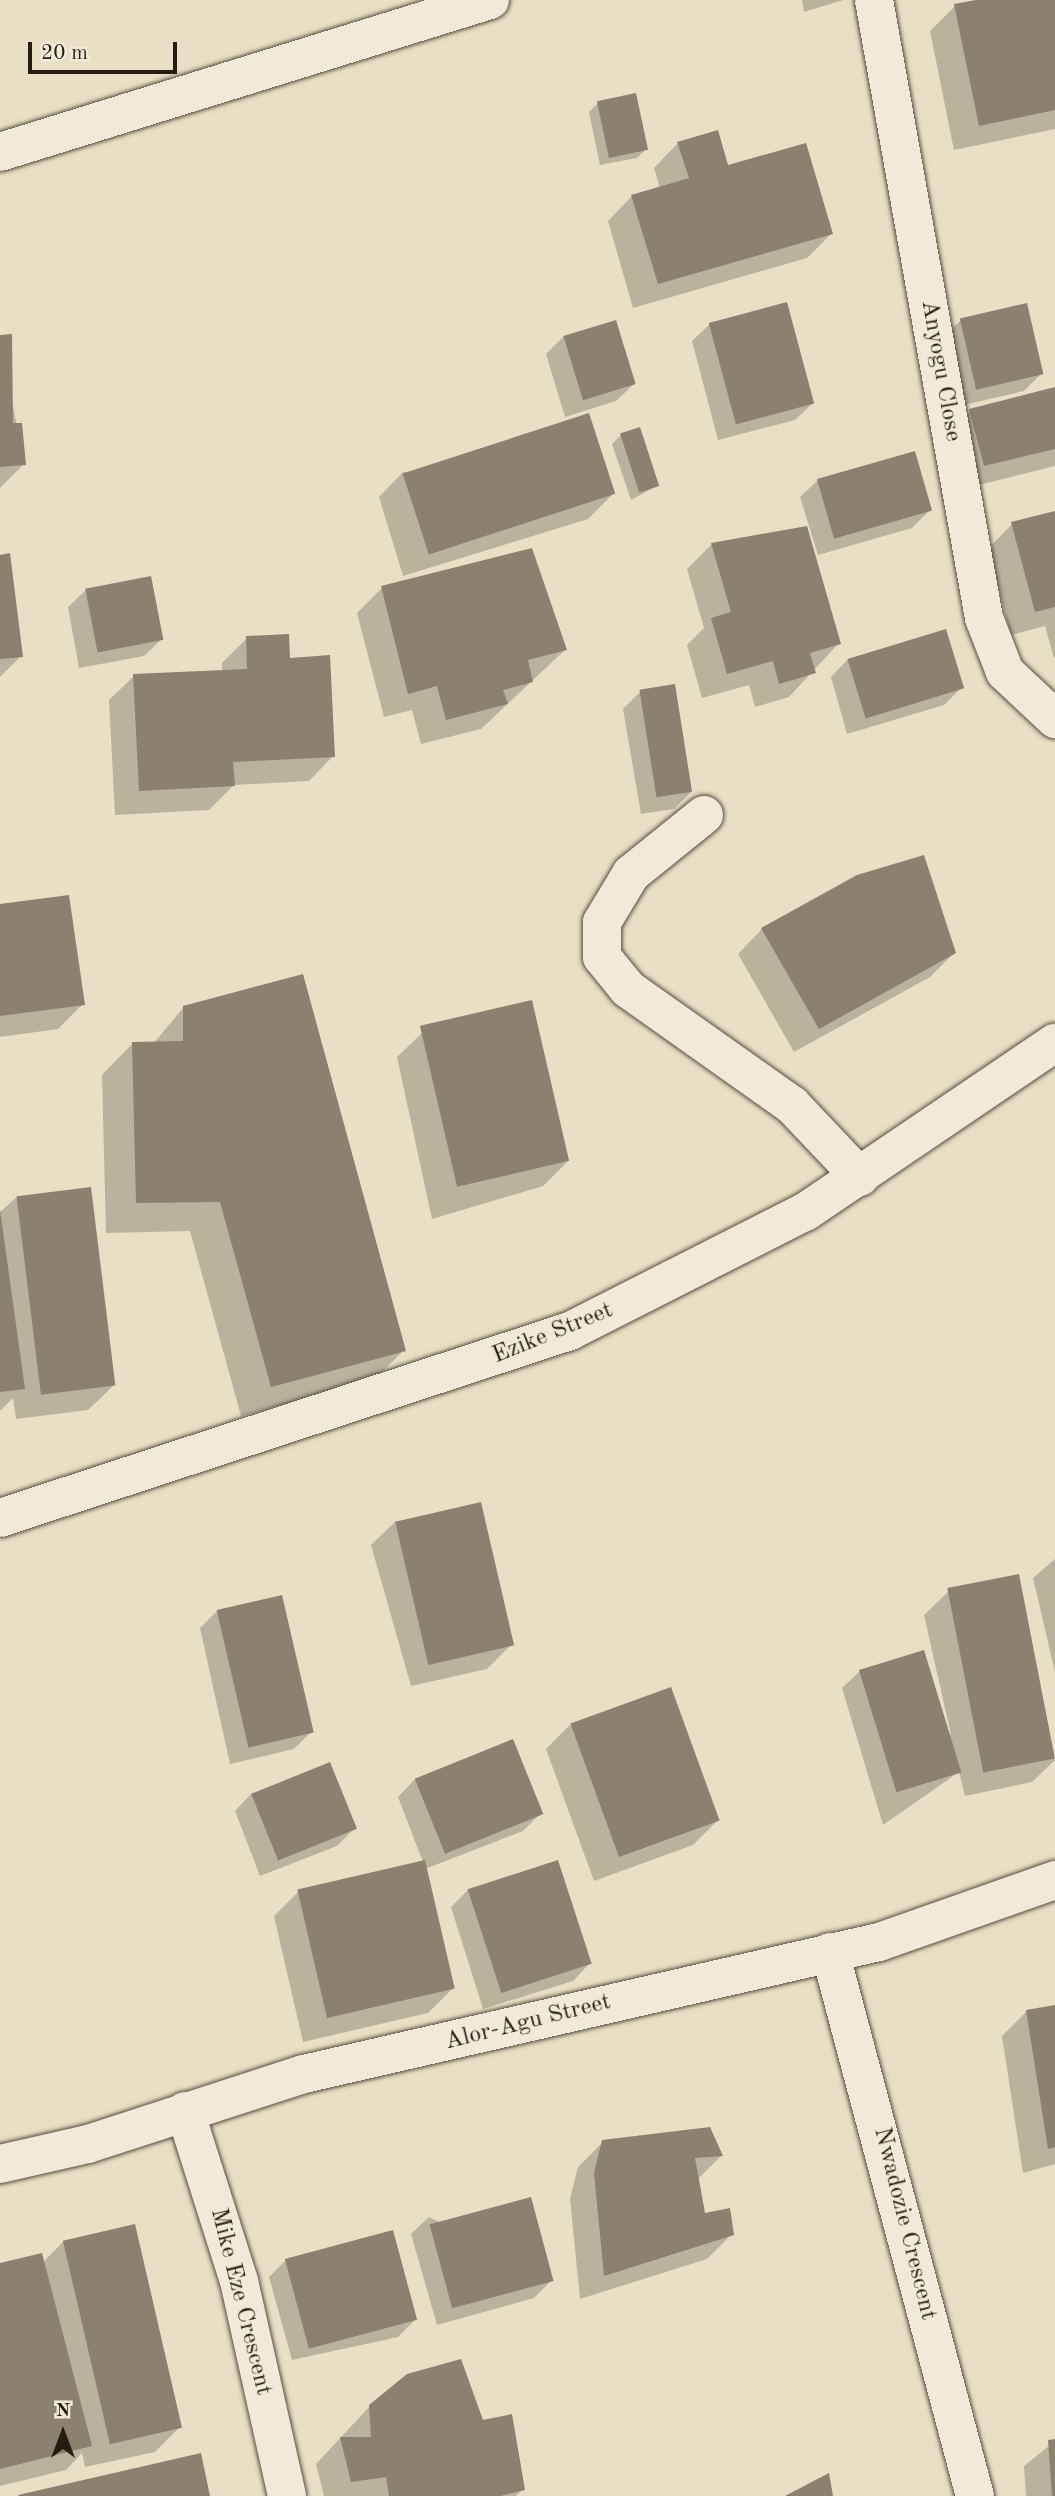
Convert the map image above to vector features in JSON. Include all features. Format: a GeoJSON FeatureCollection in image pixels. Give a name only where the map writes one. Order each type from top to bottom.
{"type":"FeatureCollection","features":[{"type":"Feature","properties":{"kind":"street"},"geometry":{"type":"LineString","coordinates":[[0,152],[490,0]]}},
{"type":"Feature","properties":{"kind":"street","name":"Anyogu Close"},"geometry":{"type":"LineString","coordinates":[[874,0],[984,618],[1005,672],[1055,719]]}},
{"type":"Feature","properties":{"kind":"street"},"geometry":{"type":"LineString","coordinates":[[704,815],[631,874],[602,922],[602,957],[637,996],[792,1105],[860,1177]]}},
{"type":"Feature","properties":{"kind":"street","name":"Ezike Street"},"geometry":{"type":"LineString","coordinates":[[0,1518],[570,1331],[755,1241],[860,1177],[1055,1043]]}},
{"type":"Feature","properties":{"kind":"street","name":"Alor-Agu Street"},"geometry":{"type":"LineString","coordinates":[[0,2164],[304,2074],[830,1952],[1055,1880]]}},
{"type":"Feature","properties":{"kind":"street","name":"Nwadozie Crescent"},"geometry":{"type":"LineString","coordinates":[[830,1952],[975,2496]]}},
{"type":"Feature","properties":{"kind":"street","name":"Mike Eze Crescent"},"geometry":{"type":"LineString","coordinates":[[185,2111],[239,2281],[286,2496]]}},
{"type":"Feature","properties":{"kind":"building"},"geometry":{"type":"Polygon","coordinates":[[[976,0],[1055,0],[1055,110],[979,126],[954,4],[976,0]]]}},
{"type":"Feature","properties":{"kind":"building"},"geometry":{"type":"Polygon","coordinates":[[[636,93],[648,150],[609,158],[597,101],[636,93]]]}},
{"type":"Feature","properties":{"kind":"building"},"geometry":{"type":"Polygon","coordinates":[[[718,130],[728,165],[806,143],[833,234],[658,284],[631,195],[689,178],[677,142],[718,130]]]}},
{"type":"Feature","properties":{"kind":"building"},"geometry":{"type":"Polygon","coordinates":[[[787,302],[814,403],[736,424],[709,323],[787,302]]]}},
{"type":"Feature","properties":{"kind":"building"},"geometry":{"type":"Polygon","coordinates":[[[1027,303],[1043,374],[976,390],[960,319],[1027,303]]]}},
{"type":"Feature","properties":{"kind":"building"},"geometry":{"type":"Polygon","coordinates":[[[616,320],[636,384],[583,400],[563,336],[616,320]]]}},
{"type":"Feature","properties":{"kind":"building"},"geometry":{"type":"Polygon","coordinates":[[[12,334],[13,423],[22,423],[26,465],[0,467],[0,335],[12,334]]]}},
{"type":"Feature","properties":{"kind":"building"},"geometry":{"type":"Polygon","coordinates":[[[1055,387],[1055,449],[984,466],[969,409],[1055,387]]]}},
{"type":"Feature","properties":{"kind":"building"},"geometry":{"type":"Polygon","coordinates":[[[589,413],[615,494],[429,554],[403,474],[589,413]]]}},
{"type":"Feature","properties":{"kind":"building"},"geometry":{"type":"Polygon","coordinates":[[[640,427],[659,486],[639,492],[620,433],[640,427]]]}},
{"type":"Feature","properties":{"kind":"building"},"geometry":{"type":"Polygon","coordinates":[[[915,451],[932,511],[834,539],[817,479],[915,451]]]}},
{"type":"Feature","properties":{"kind":"building"},"geometry":{"type":"Polygon","coordinates":[[[1055,511],[1055,607],[1035,612],[1011,522],[1055,511]]]}},
{"type":"Feature","properties":{"kind":"building"},"geometry":{"type":"Polygon","coordinates":[[[807,526],[841,644],[810,653],[816,673],[779,684],[773,661],[727,674],[711,618],[731,612],[711,543],[807,526]]]}},
{"type":"Feature","properties":{"kind":"building"},"geometry":{"type":"Polygon","coordinates":[[[532,548],[567,650],[528,660],[533,682],[503,690],[508,704],[446,720],[437,686],[408,694],[381,586],[532,548]]]}},
{"type":"Feature","properties":{"kind":"building"},"geometry":{"type":"Polygon","coordinates":[[[10,553],[23,657],[0,659],[0,555],[10,553]]]}},
{"type":"Feature","properties":{"kind":"building"},"geometry":{"type":"Polygon","coordinates":[[[151,576],[163,640],[98,653],[85,589],[151,576]]]}},
{"type":"Feature","properties":{"kind":"building"},"geometry":{"type":"Polygon","coordinates":[[[946,629],[964,688],[866,718],[848,659],[946,629]]]}},
{"type":"Feature","properties":{"kind":"building"},"geometry":{"type":"Polygon","coordinates":[[[289,634],[290,658],[330,655],[335,757],[233,762],[235,786],[139,791],[133,674],[247,669],[246,636],[289,634]]]}},
{"type":"Feature","properties":{"kind":"building"},"geometry":{"type":"Polygon","coordinates":[[[675,684],[692,792],[656,797],[639,690],[675,684]]]}},
{"type":"Feature","properties":{"kind":"building"},"geometry":{"type":"Polygon","coordinates":[[[924,855],[956,953],[819,1029],[761,928],[857,875],[924,855]]]}},
{"type":"Feature","properties":{"kind":"building"},"geometry":{"type":"Polygon","coordinates":[[[69,895],[85,1005],[0,1016],[0,904],[69,895]]]}},
{"type":"Feature","properties":{"kind":"building"},"geometry":{"type":"Polygon","coordinates":[[[303,974],[406,1351],[271,1387],[220,1202],[136,1203],[132,1042],[183,1041],[183,1006],[303,974]]]}},
{"type":"Feature","properties":{"kind":"building"},"geometry":{"type":"Polygon","coordinates":[[[532,1000],[569,1161],[457,1187],[420,1026],[532,1000]]]}},
{"type":"Feature","properties":{"kind":"building"},"geometry":{"type":"Polygon","coordinates":[[[91,1187],[115,1386],[41,1395],[17,1196],[91,1187]]]}},
{"type":"Feature","properties":{"kind":"building"},"geometry":{"type":"Polygon","coordinates":[[[0,1210],[25,1389],[0,1392],[0,1210]]]}},
{"type":"Feature","properties":{"kind":"building"},"geometry":{"type":"Polygon","coordinates":[[[481,1502],[514,1645],[428,1665],[395,1522],[481,1502]]]}},
{"type":"Feature","properties":{"kind":"building"},"geometry":{"type":"Polygon","coordinates":[[[1019,1574],[1055,1759],[983,1772],[947,1588],[1019,1574]]]}},
{"type":"Feature","properties":{"kind":"building"},"geometry":{"type":"Polygon","coordinates":[[[282,1595],[314,1732],[248,1747],[217,1610],[282,1595]]]}},
{"type":"Feature","properties":{"kind":"building"},"geometry":{"type":"Polygon","coordinates":[[[924,1650],[961,1772],[896,1792],[859,1670],[924,1650]]]}},
{"type":"Feature","properties":{"kind":"building"},"geometry":{"type":"Polygon","coordinates":[[[671,1687],[720,1820],[619,1857],[570,1724],[671,1687]]]}},
{"type":"Feature","properties":{"kind":"building"},"geometry":{"type":"Polygon","coordinates":[[[513,1739],[543,1814],[445,1854],[415,1779],[513,1739]]]}},
{"type":"Feature","properties":{"kind":"building"},"geometry":{"type":"Polygon","coordinates":[[[330,1762],[357,1829],[278,1861],[251,1794],[330,1762]]]}},
{"type":"Feature","properties":{"kind":"building"},"geometry":{"type":"Polygon","coordinates":[[[425,1860],[455,1989],[327,2018],[297,1889],[425,1860]]]}},
{"type":"Feature","properties":{"kind":"building"},"geometry":{"type":"Polygon","coordinates":[[[558,1860],[592,1964],[501,1993],[468,1889],[558,1860]]]}},
{"type":"Feature","properties":{"kind":"building"},"geometry":{"type":"Polygon","coordinates":[[[1055,2005],[1055,2147],[1048,2149],[1026,2010],[1055,2005]]]}},
{"type":"Feature","properties":{"kind":"building"},"geometry":{"type":"Polygon","coordinates":[[[710,2127],[723,2156],[695,2158],[705,2213],[730,2208],[734,2235],[604,2276],[594,2173],[602,2140],[710,2127]]]}},
{"type":"Feature","properties":{"kind":"building"},"geometry":{"type":"Polygon","coordinates":[[[531,2197],[554,2281],[452,2308],[430,2224],[531,2197]]]}},
{"type":"Feature","properties":{"kind":"building"},"geometry":{"type":"Polygon","coordinates":[[[135,2224],[182,2428],[110,2444],[63,2241],[135,2224]]]}},
{"type":"Feature","properties":{"kind":"building"},"geometry":{"type":"Polygon","coordinates":[[[393,2230],[417,2320],[309,2349],[285,2259],[393,2230]]]}},
{"type":"Feature","properties":{"kind":"building"},"geometry":{"type":"Polygon","coordinates":[[[42,2253],[92,2446],[0,2469],[0,2263],[42,2253]]]}},
{"type":"Feature","properties":{"kind":"building"},"geometry":{"type":"Polygon","coordinates":[[[461,2359],[483,2420],[512,2414],[525,2490],[500,2496],[389,2496],[386,2477],[351,2482],[340,2437],[371,2437],[369,2405],[407,2374],[461,2359]]]}},
{"type":"Feature","properties":{"kind":"building"},"geometry":{"type":"Polygon","coordinates":[[[1055,2439],[1055,2496],[1052,2496],[1048,2440],[1055,2439]]]}},
{"type":"Feature","properties":{"kind":"building"},"geometry":{"type":"Polygon","coordinates":[[[201,2453],[210,2496],[18,2495],[201,2453]]]}},
{"type":"Feature","properties":{"kind":"building"},"geometry":{"type":"Polygon","coordinates":[[[829,2473],[833,2496],[785,2496],[829,2473]]]}}]}
